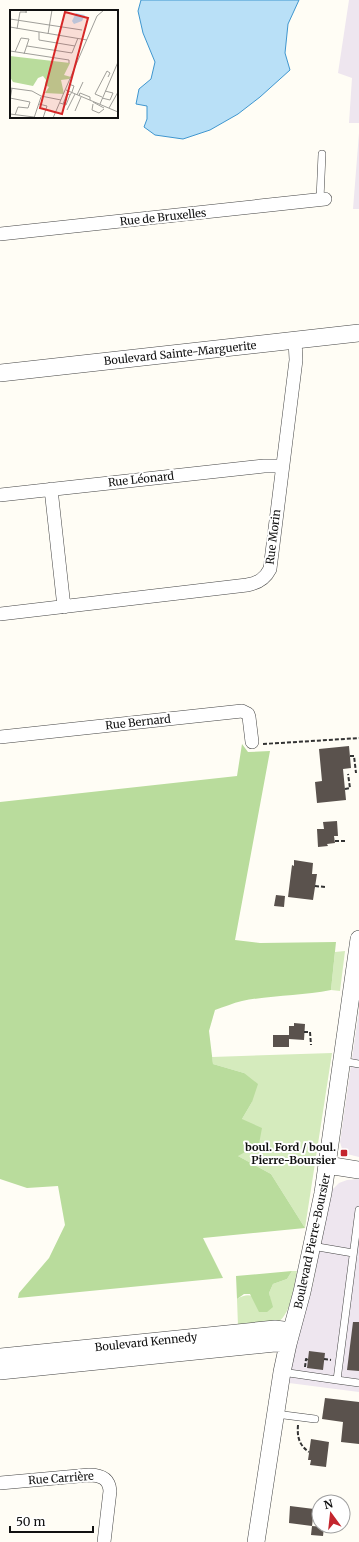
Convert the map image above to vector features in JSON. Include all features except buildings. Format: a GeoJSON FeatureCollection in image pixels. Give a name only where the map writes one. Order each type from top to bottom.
{"type":"FeatureCollection","features":[{"type":"Feature","properties":{"kind":"street","name":"Rue de Bruxelles"},"geometry":{"type":"LineString","coordinates":[[0,234],[322,199]]}},
{"type":"Feature","properties":{"kind":"street","name":"Boulevard Sainte-Marguerite"},"geometry":{"type":"LineString","coordinates":[[0,373],[359,333]]}},
{"type":"Feature","properties":{"kind":"street","name":"Rue Morin"},"geometry":{"type":"LineString","coordinates":[[0,614],[247,585],[259,582],[267,575],[270,569],[296,360],[295,340]]}},
{"type":"Feature","properties":{"kind":"street","name":"Rue Léonard"},"geometry":{"type":"LineString","coordinates":[[0,495],[264,466],[282,466]]}},
{"type":"Feature","properties":{"kind":"street"},"geometry":{"type":"LineString","coordinates":[[51,489],[64,607]]}},
{"type":"Feature","properties":{"kind":"street","name":"Rue Bernard"},"geometry":{"type":"LineString","coordinates":[[0,737],[242,711],[248,714],[249,717],[252,742]]}},
{"type":"Feature","properties":{"kind":"street","name":"Boulevard Pierre-Boursier"},"geometry":{"type":"LineString","coordinates":[[256,1542],[282,1372],[289,1337],[302,1292],[312,1246],[327,1165],[358,960],[359,939]]}},
{"type":"Feature","properties":{"kind":"street"},"geometry":{"type":"LineString","coordinates":[[327,1165],[359,1170]]}},
{"type":"Feature","properties":{"kind":"street","name":"Boulevard Kennedy"},"geometry":{"type":"LineString","coordinates":[[0,1371],[275,1329],[289,1337]]}},
{"type":"Feature","properties":{"kind":"street","name":"Boulevard Kennedy"},"geometry":{"type":"LineString","coordinates":[[0,1356],[132,1350]]}},
{"type":"Feature","properties":{"kind":"street","name":"Rue Carrière"},"geometry":{"type":"LineString","coordinates":[[0,1483],[89,1475],[104,1478],[110,1486],[104,1542]]}},
{"type":"Feature","properties":{"kind":"lane"},"geometry":{"type":"LineString","coordinates":[[322,154],[322,199]]}},
{"type":"Feature","properties":{"kind":"lane"},"geometry":{"type":"LineString","coordinates":[[342,1061],[359,1064]]}},
{"type":"Feature","properties":{"kind":"lane"},"geometry":{"type":"LineString","coordinates":[[337,1380],[359,1210]]}},
{"type":"Feature","properties":{"kind":"lane"},"geometry":{"type":"LineString","coordinates":[[312,1246],[353,1253]]}},
{"type":"Feature","properties":{"kind":"lane"},"geometry":{"type":"LineString","coordinates":[[282,1372],[359,1383]]}},
{"type":"Feature","properties":{"kind":"lane"},"geometry":{"type":"LineString","coordinates":[[275,1414],[315,1419]]}},
{"type":"Feature","properties":{"kind":"path"},"geometry":{"type":"LineString","coordinates":[[252,742],[268,745],[359,738]]}},
{"type":"Feature","properties":{"kind":"path"},"geometry":{"type":"LineString","coordinates":[[350,756],[354,756],[356,773]]}},
{"type":"Feature","properties":{"kind":"path"},"geometry":{"type":"LineString","coordinates":[[345,788],[350,788],[348,774]]}},
{"type":"Feature","properties":{"kind":"path"},"geometry":{"type":"LineString","coordinates":[[335,841],[345,840]]}},
{"type":"Feature","properties":{"kind":"path"},"geometry":{"type":"LineString","coordinates":[[315,886],[325,886]]}},
{"type":"Feature","properties":{"kind":"path"},"geometry":{"type":"LineString","coordinates":[[304,1032],[310,1032],[311,1045]]}},
{"type":"Feature","properties":{"kind":"path"},"geometry":{"type":"LineString","coordinates":[[305,1367],[306,1359],[308,1360]]}},
{"type":"Feature","properties":{"kind":"path"},"geometry":{"type":"LineString","coordinates":[[324,1359],[329,1360]]}},
{"type":"Feature","properties":{"kind":"path"},"geometry":{"type":"LineString","coordinates":[[299,1417],[298,1438],[304,1448],[309,1452]]}},
{"type":"Feature","properties":{"kind":"shaded area"},"geometry":{"type":"Polygon","coordinates":[[[349,0],[359,0],[359,123],[349,123],[352,78],[338,73],[349,0]]]}},
{"type":"Feature","properties":{"kind":"shaded area"},"geometry":{"type":"Polygon","coordinates":[[[359,133],[359,209],[353,209],[359,133]]]}},
{"type":"Feature","properties":{"kind":"shaded area"},"geometry":{"type":"Polygon","coordinates":[[[359,1010],[359,1157],[347,1154],[342,1149],[340,1142],[359,1010]]]}},
{"type":"Feature","properties":{"kind":"shaded area"},"geometry":{"type":"Polygon","coordinates":[[[359,1179],[359,1392],[289,1383],[295,1346],[313,1285],[332,1190],[339,1183],[347,1180],[359,1179]]]}},
{"type":"Feature","properties":{"kind":"green space"},"geometry":{"type":"Polygon","coordinates":[[[242,744],[248,752],[270,751],[235,940],[260,943],[336,942],[331,990],[253,999],[215,1010],[209,1031],[213,1064],[244,1073],[258,1084],[252,1102],[242,1119],[262,1128],[259,1144],[238,1156],[271,1174],[305,1228],[203,1238],[223,1278],[18,1298],[19,1293],[49,1258],[65,1225],[58,1186],[27,1188],[0,1179],[0,802],[237,776],[242,744]]]}},
{"type":"Feature","properties":{"kind":"green space"},"geometry":{"type":"Polygon","coordinates":[[[345,951],[340,991],[331,990],[335,952],[345,951]]]}},
{"type":"Feature","properties":{"kind":"green space"},"geometry":{"type":"Polygon","coordinates":[[[332,1053],[305,1228],[271,1174],[238,1156],[242,1119],[252,1102],[244,1073],[213,1064],[212,1057],[332,1053]]]}},
{"type":"Feature","properties":{"kind":"green space"},"geometry":{"type":"Polygon","coordinates":[[[292,1271],[297,1271],[293,1292],[289,1306],[282,1318],[278,1322],[238,1326],[237,1299],[242,1296],[251,1295],[272,1307],[269,1293],[273,1284],[287,1279],[292,1271]]]}},
{"type":"Feature","properties":{"kind":"green space"},"geometry":{"type":"Polygon","coordinates":[[[292,1271],[287,1279],[273,1284],[269,1293],[273,1307],[267,1312],[259,1312],[250,1294],[244,1294],[237,1299],[236,1276],[292,1271]]]}},
{"type":"Feature","properties":{"kind":"water"},"geometry":{"type":"Polygon","coordinates":[[[141,0],[299,0],[288,24],[285,53],[290,70],[260,97],[238,114],[210,130],[183,139],[155,135],[144,127],[147,119],[147,106],[136,104],[139,89],[151,79],[155,62],[143,33],[138,11],[141,0]]]}},
{"type":"Feature","properties":{"kind":"place","name":"boul. Ford / boul. Pierre-Boursier"},"geometry":{"type":"Point","coordinates":[344,1153]}}]}
